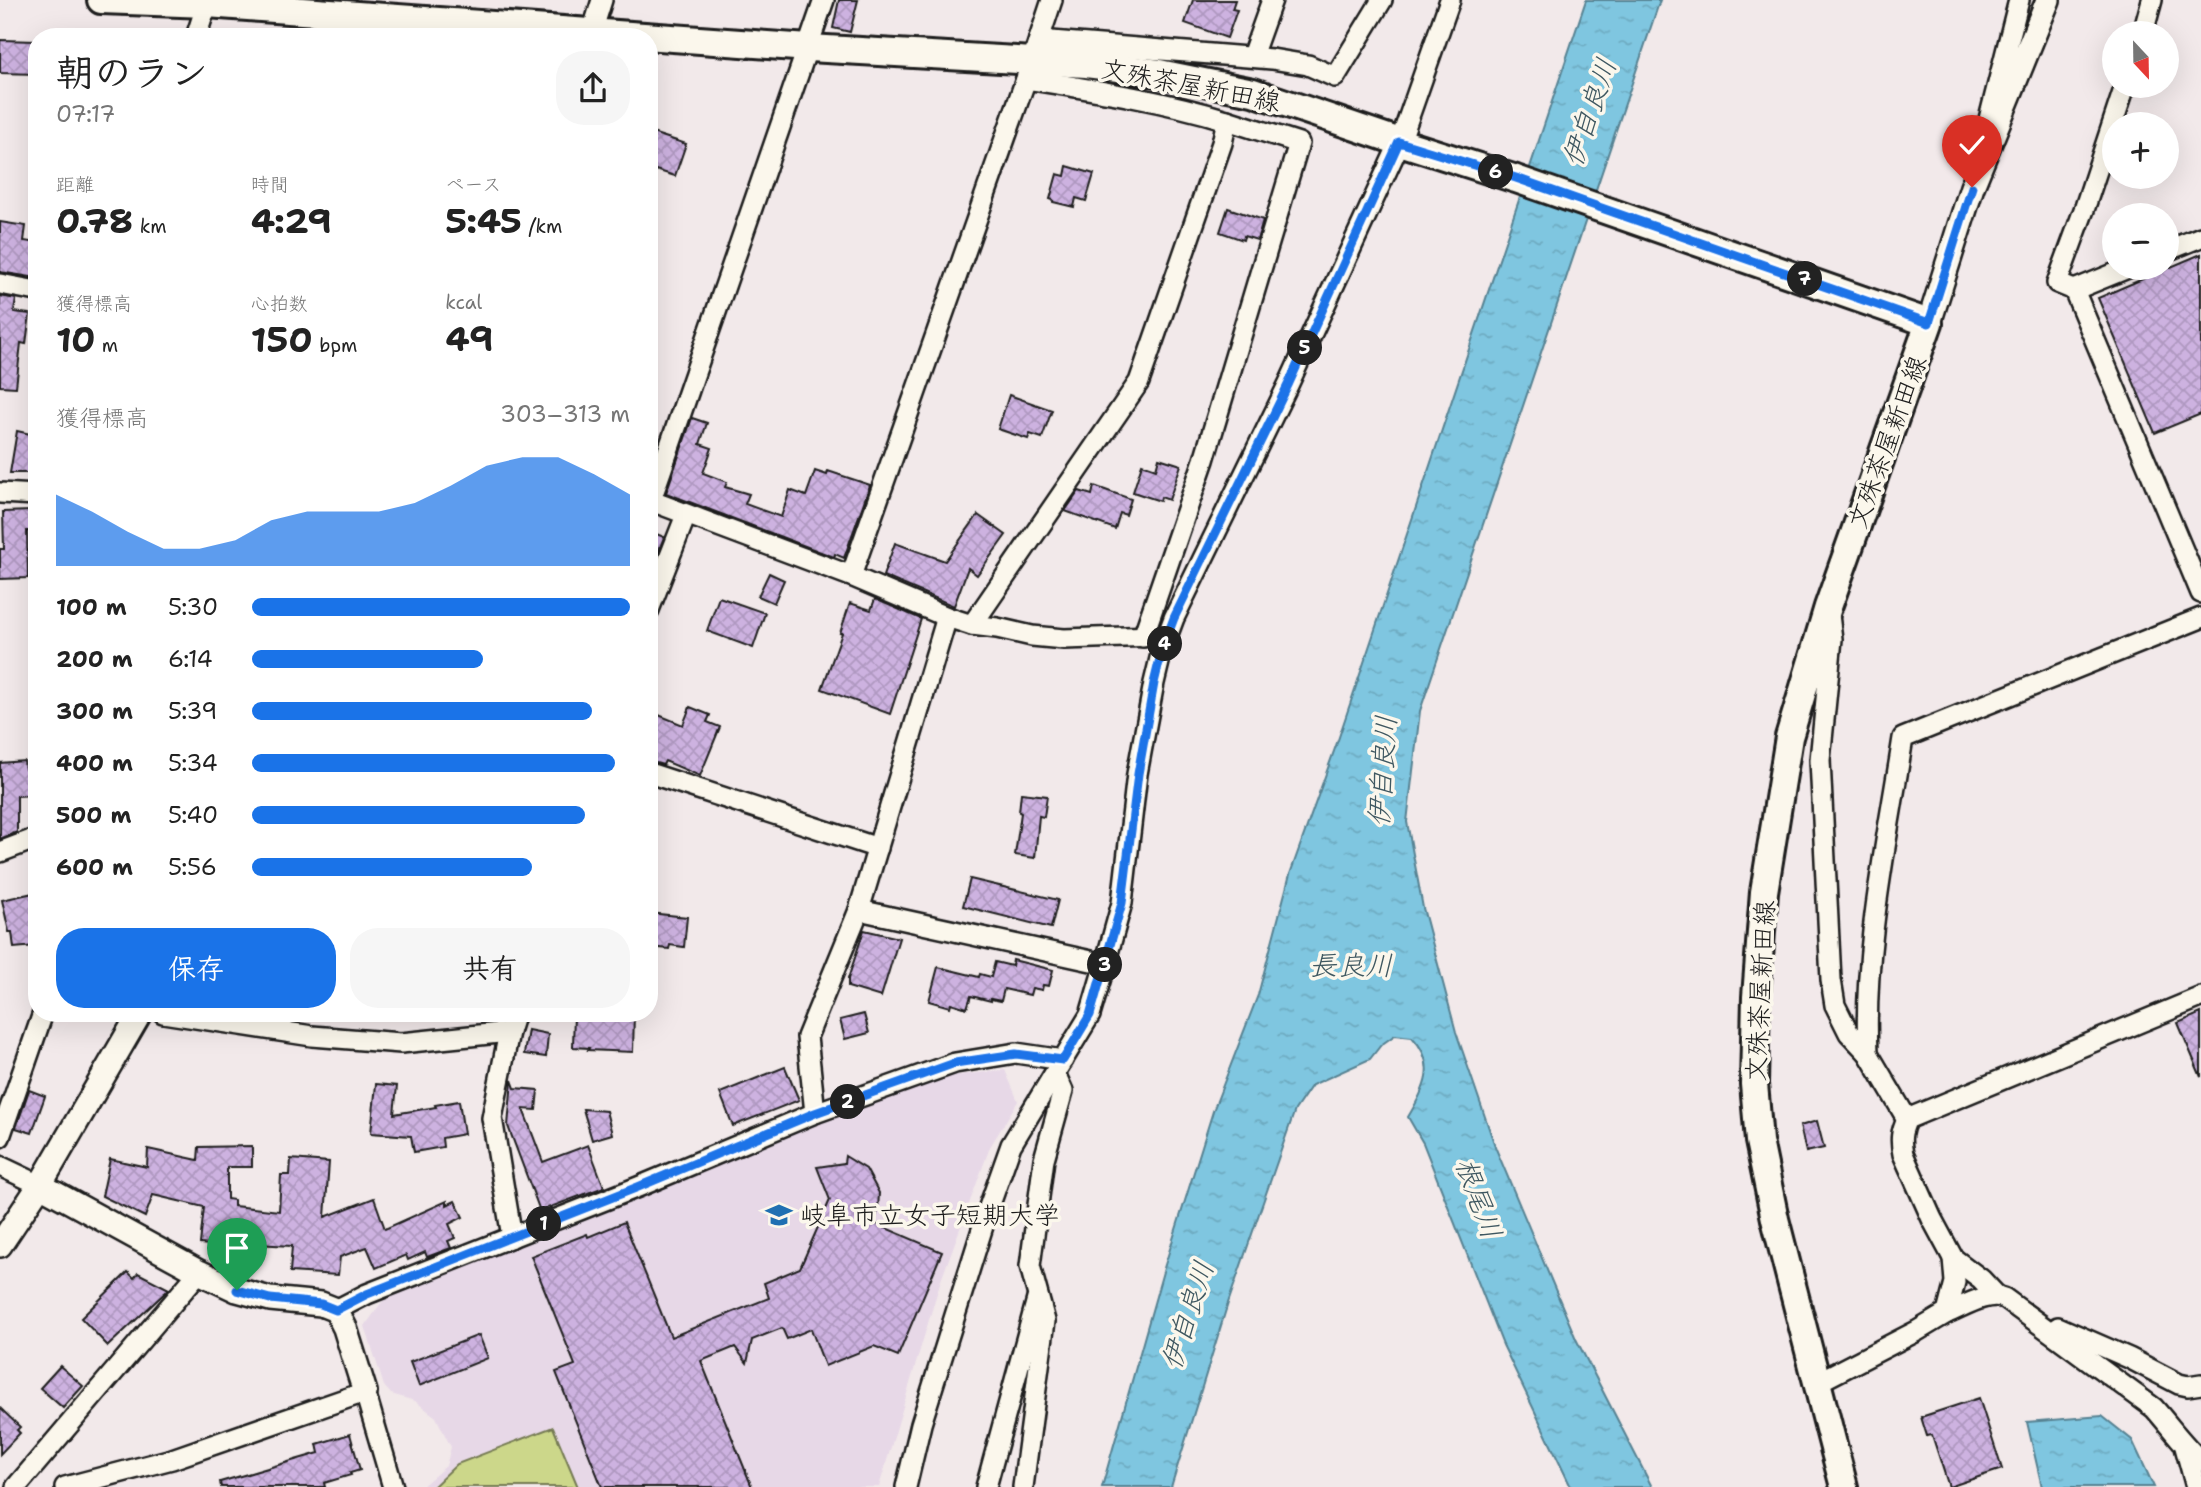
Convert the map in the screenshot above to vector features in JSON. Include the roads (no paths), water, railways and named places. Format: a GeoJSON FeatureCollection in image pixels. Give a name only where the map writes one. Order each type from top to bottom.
{"type":"FeatureCollection","features":[{"type":"Feature","properties":{"kind":"main road","name":"文殊茶屋新田線"},"geometry":{"type":"LineString","coordinates":[[101,0],[207,2],[519,28]]}},
{"type":"Feature","properties":{"kind":"main road","name":"文殊茶屋新田線"},"geometry":{"type":"LineString","coordinates":[[658,38],[1086,64],[1159,73],[1253,92],[1399,142],[1516,178],[1929,323],[1828,607],[1789,737],[1764,892],[1756,996],[1754,1084],[1759,1141],[1775,1219],[1844,1487]]}},
{"type":"Feature","properties":{"kind":"street"},"geometry":{"type":"LineString","coordinates":[[593,28],[602,0]]}},
{"type":"Feature","properties":{"kind":"street"},"geometry":{"type":"LineString","coordinates":[[658,477],[824,0]]}},
{"type":"Feature","properties":{"kind":"street"},"geometry":{"type":"LineString","coordinates":[[851,576],[1052,0]]}},
{"type":"Feature","properties":{"kind":"street"},"geometry":{"type":"LineString","coordinates":[[1252,56],[1272,0]]}},
{"type":"Feature","properties":{"kind":"street"},"geometry":{"type":"LineString","coordinates":[[1033,60],[1252,56],[1308,65],[1335,77],[1382,0]]}},
{"type":"Feature","properties":{"kind":"street"},"geometry":{"type":"LineString","coordinates":[[906,1487],[925,1412],[1011,1145],[1090,1015],[1122,903],[1138,774],[1154,683],[1174,618],[1289,383],[1399,142],[1450,0]]}},
{"type":"Feature","properties":{"kind":"street"},"geometry":{"type":"LineString","coordinates":[[1929,323],[1972,187],[2019,0]]}},
{"type":"Feature","properties":{"kind":"street"},"geometry":{"type":"LineString","coordinates":[[1972,187],[2048,0]]}},
{"type":"Feature","properties":{"kind":"street"},"geometry":{"type":"LineString","coordinates":[[2146,21],[2152,0]]}},
{"type":"Feature","properties":{"kind":"street"},"geometry":{"type":"LineString","coordinates":[[199,28],[207,2]]}},
{"type":"Feature","properties":{"kind":"street"},"geometry":{"type":"LineString","coordinates":[[1033,60],[1116,93],[1181,106],[1299,143],[1204,460],[1143,637]]}},
{"type":"Feature","properties":{"kind":"street"},"geometry":{"type":"LineString","coordinates":[[2102,279],[2074,290],[2057,284],[2122,98]]}},
{"type":"Feature","properties":{"kind":"street"},"geometry":{"type":"LineString","coordinates":[[972,625],[1139,382],[1222,143],[1227,121]]}},
{"type":"Feature","properties":{"kind":"street"},"geometry":{"type":"LineString","coordinates":[[2179,246],[2201,237]]}},
{"type":"Feature","properties":{"kind":"street"},"geometry":{"type":"LineString","coordinates":[[0,284],[28,289]]}},
{"type":"Feature","properties":{"kind":"street"},"geometry":{"type":"LineString","coordinates":[[2074,290],[2201,593]]}},
{"type":"Feature","properties":{"kind":"street"},"geometry":{"type":"LineString","coordinates":[[0,493],[28,495]]}},
{"type":"Feature","properties":{"kind":"street"},"geometry":{"type":"LineString","coordinates":[[658,503],[972,625],[1064,639],[1168,635]]}},
{"type":"Feature","properties":{"kind":"street"},"geometry":{"type":"LineString","coordinates":[[658,587],[686,515]]}},
{"type":"Feature","properties":{"kind":"street"},"geometry":{"type":"LineString","coordinates":[[1828,607],[1832,639],[1820,760],[1830,980],[1835,1005],[1849,1033],[1868,1053],[1908,1119]]}},
{"type":"Feature","properties":{"kind":"street"},"geometry":{"type":"LineString","coordinates":[[815,1113],[807,1037],[859,910],[947,617]]}},
{"type":"Feature","properties":{"kind":"street"},"geometry":{"type":"LineString","coordinates":[[1868,1053],[1871,944],[1903,738],[2201,618]]}},
{"type":"Feature","properties":{"kind":"street"},"geometry":{"type":"LineString","coordinates":[[658,776],[878,848]]}},
{"type":"Feature","properties":{"kind":"street"},"geometry":{"type":"LineString","coordinates":[[0,852],[28,841]]}},
{"type":"Feature","properties":{"kind":"street"},"geometry":{"type":"LineString","coordinates":[[859,910],[1105,964]]}},
{"type":"Feature","properties":{"kind":"street"},"geometry":{"type":"LineString","coordinates":[[1947,1313],[1955,1282],[1953,1258],[1903,1154],[1900,1142],[1902,1129],[1908,1119],[2201,997]]}},
{"type":"Feature","properties":{"kind":"street"},"geometry":{"type":"LineString","coordinates":[[0,1137],[40,1022]]}},
{"type":"Feature","properties":{"kind":"street"},"geometry":{"type":"LineString","coordinates":[[0,1245],[40,1185],[135,1022]]}},
{"type":"Feature","properties":{"kind":"street"},"geometry":{"type":"LineString","coordinates":[[221,1022],[312,1036],[401,1043],[509,1032]]}},
{"type":"Feature","properties":{"kind":"street"},"geometry":{"type":"LineString","coordinates":[[512,1022],[492,1118],[512,1237]]}},
{"type":"Feature","properties":{"kind":"street"},"geometry":{"type":"LineString","coordinates":[[336,1310],[367,1294],[815,1113],[955,1063],[1016,1054],[1059,1066]]}},
{"type":"Feature","properties":{"kind":"street"},"geometry":{"type":"LineString","coordinates":[[1023,1487],[1045,1321],[1030,1266],[1044,1159],[1063,1091],[1059,1066]]}},
{"type":"Feature","properties":{"kind":"street"},"geometry":{"type":"LineString","coordinates":[[0,1166],[237,1290],[270,1299],[321,1304],[336,1310],[345,1328],[393,1487]]}},
{"type":"Feature","properties":{"kind":"street"},"geometry":{"type":"LineString","coordinates":[[1953,1258],[1981,1279],[1996,1295],[2154,1408],[2185,1447],[2201,1461]]}},
{"type":"Feature","properties":{"kind":"street"},"geometry":{"type":"LineString","coordinates":[[16,1487],[199,1272]]}},
{"type":"Feature","properties":{"kind":"street"},"geometry":{"type":"LineString","coordinates":[[1816,1383],[1947,1313],[1996,1295]]}},
{"type":"Feature","properties":{"kind":"street"},"geometry":{"type":"LineString","coordinates":[[986,1487],[1037,1298]]}},
{"type":"Feature","properties":{"kind":"street"},"geometry":{"type":"LineString","coordinates":[[2024,1314],[2042,1319],[2129,1357],[2179,1384],[2201,1384]]}},
{"type":"Feature","properties":{"kind":"street"},"geometry":{"type":"LineString","coordinates":[[65,1487],[172,1459],[365,1392]]}},
{"type":"Feature","properties":{"kind":"street"},"geometry":{"type":"LineString","coordinates":[[2185,1447],[2196,1487]]}},
{"type":"Feature","properties":{"kind":"water","name":"長良川"},"geometry":{"type":"Polygon","coordinates":[[[1586,0],[1660,0],[1420,711],[1407,822],[1423,908],[1456,1032],[1496,1149],[1576,1339],[1652,1487],[1571,1487],[1503,1345],[1423,1143],[1408,1117],[1424,1087],[1427,1067],[1425,1057],[1412,1037],[1395,1035],[1381,1045],[1370,1059],[1312,1085],[1295,1110],[1228,1303],[1171,1487],[1102,1487],[1164,1268],[1213,1111],[1258,995],[1290,874],[1338,740],[1586,0]]]}},
{"type":"Feature","properties":{"kind":"water"},"geometry":{"type":"Polygon","coordinates":[[[2102,1416],[2132,1440],[2154,1487],[2042,1487],[2027,1422],[2102,1416]]]}},
{"type":"Feature","properties":{"kind":"place","name":"岐阜市立女子短期大学"},"geometry":{"type":"Point","coordinates":[779,1215]}},
{"type":"Feature","properties":{"kind":"water label","name":"伊自良川"},"geometry":{"type":"Point","coordinates":[1589,112]}},
{"type":"Feature","properties":{"kind":"water label","name":"伊自良川"},"geometry":{"type":"Point","coordinates":[1382,771]}},
{"type":"Feature","properties":{"kind":"water label","name":"根尾川"},"geometry":{"type":"Point","coordinates":[1479,1198]}},
{"type":"Feature","properties":{"kind":"water label","name":"伊自良川"},"geometry":{"type":"Point","coordinates":[1187,1315]}}]}
